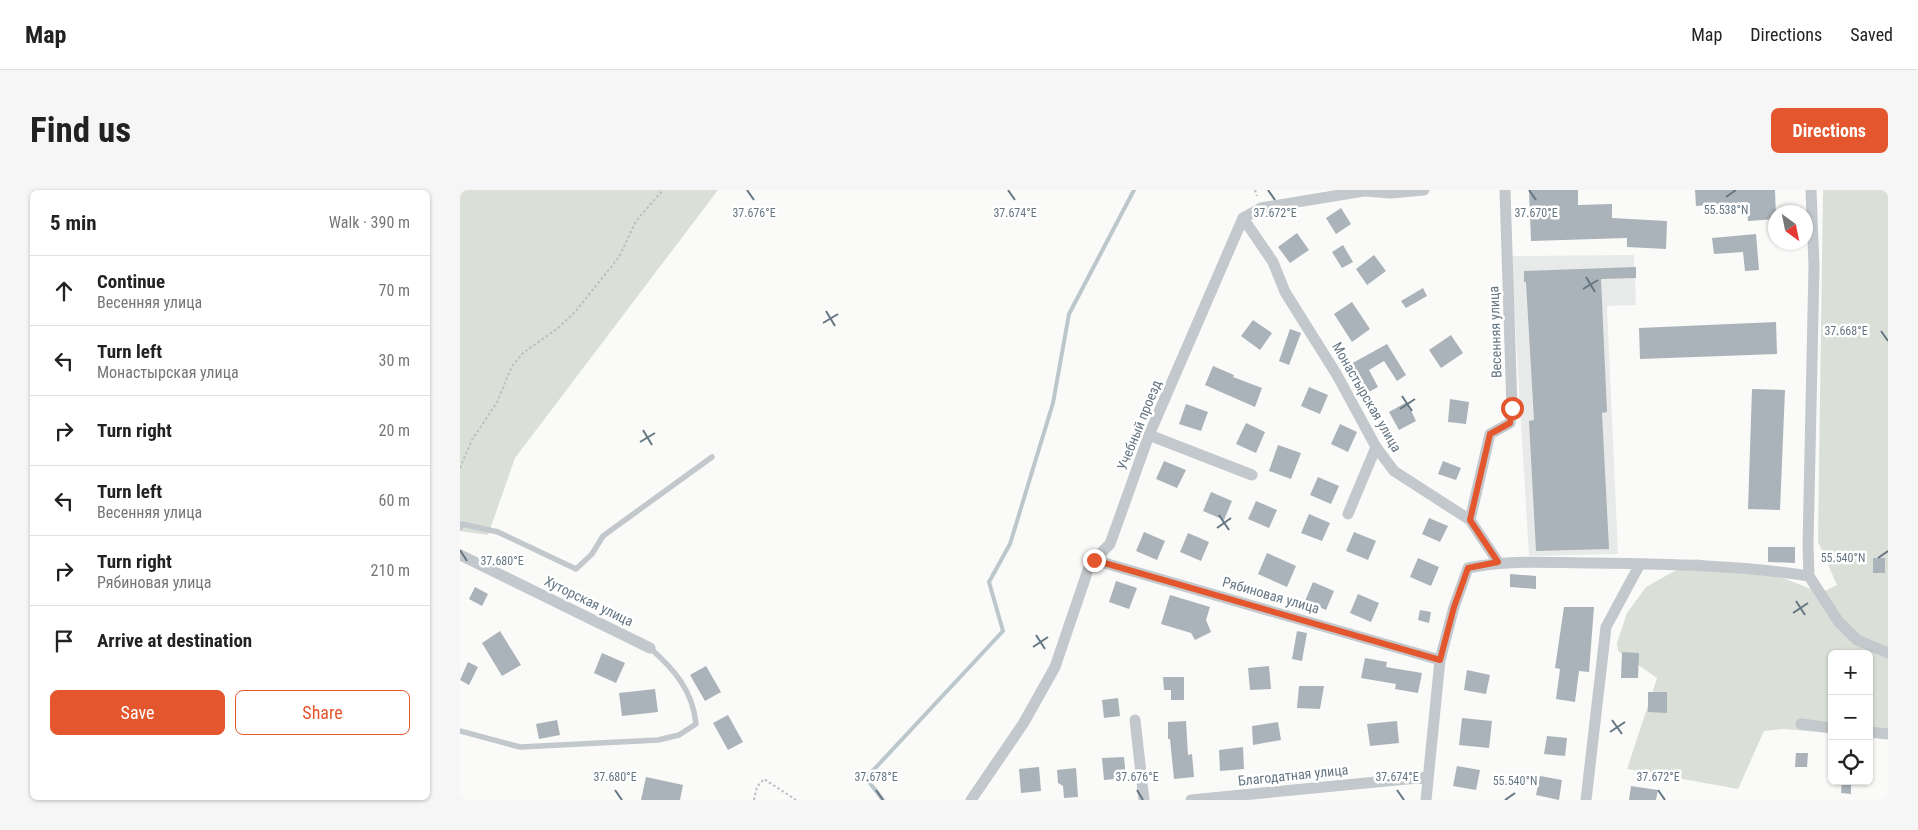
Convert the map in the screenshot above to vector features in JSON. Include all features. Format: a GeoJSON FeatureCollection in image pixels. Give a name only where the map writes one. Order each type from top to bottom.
{"type":"FeatureCollection","features":[{"type":"Feature","properties":{"kind":"street"},"geometry":{"type":"LineString","coordinates":[[1243,218],[1260,208],[1364,191],[1391,193],[1424,190]]}},
{"type":"Feature","properties":{"kind":"street","name":"Весенняя улица"},"geometry":{"type":"LineString","coordinates":[[1470,520],[1490,434],[1510,423],[1512,408],[1505,190]]}},
{"type":"Feature","properties":{"kind":"street"},"geometry":{"type":"LineString","coordinates":[[1811,190],[1814,266],[1809,576],[1838,621],[1857,640],[1888,653]]}},
{"type":"Feature","properties":{"kind":"street","name":"Учебный проезд"},"geometry":{"type":"LineString","coordinates":[[971,800],[1023,724],[1054,668],[1094,560],[1110,544],[1149,435],[1243,218]]}},
{"type":"Feature","properties":{"kind":"street","name":"Монастырская улица"},"geometry":{"type":"LineString","coordinates":[[1243,218],[1273,262],[1285,292],[1337,375],[1376,447],[1394,471],[1470,520],[1498,562]]}},
{"type":"Feature","properties":{"kind":"street"},"geometry":{"type":"LineString","coordinates":[[1149,435],[1252,475]]}},
{"type":"Feature","properties":{"kind":"street"},"geometry":{"type":"LineString","coordinates":[[1348,514],[1376,447]]}},
{"type":"Feature","properties":{"kind":"street","name":"Хуторская улица"},"geometry":{"type":"LineString","coordinates":[[460,555],[650,648]]}},
{"type":"Feature","properties":{"kind":"street","name":"Рябиновая улица"},"geometry":{"type":"LineString","coordinates":[[1094,560],[1440,660]]}},
{"type":"Feature","properties":{"kind":"street"},"geometry":{"type":"LineString","coordinates":[[1426,800],[1440,660],[1454,607],[1468,568],[1498,562],[1640,564],[1767,570],[1809,576]]}},
{"type":"Feature","properties":{"kind":"street"},"geometry":{"type":"LineString","coordinates":[[1586,800],[1606,627],[1640,564]]}},
{"type":"Feature","properties":{"kind":"street"},"geometry":{"type":"LineString","coordinates":[[1135,720],[1144,800]]}},
{"type":"Feature","properties":{"kind":"street"},"geometry":{"type":"LineString","coordinates":[[1801,724],[1828,727]]}},
{"type":"Feature","properties":{"kind":"street"},"geometry":{"type":"LineString","coordinates":[[1873,732],[1888,734]]}},
{"type":"Feature","properties":{"kind":"street","name":"Благодатная улица"},"geometry":{"type":"LineString","coordinates":[[1190,800],[1428,777]]}},
{"type":"Feature","properties":{"kind":"lane"},"geometry":{"type":"LineString","coordinates":[[460,528],[462,524],[498,532],[576,569],[592,554],[603,536],[712,457]]}},
{"type":"Feature","properties":{"kind":"lane"},"geometry":{"type":"LineString","coordinates":[[460,731],[520,747],[658,740],[679,735],[696,724],[694,707],[671,666],[650,648]]}},
{"type":"Feature","properties":{"kind":"path"},"geometry":{"type":"LineString","coordinates":[[460,468],[472,440],[497,402],[512,366],[524,353],[558,328],[575,312],[619,257],[636,221],[663,190]]}},
{"type":"Feature","properties":{"kind":"path"},"geometry":{"type":"LineString","coordinates":[[754,800],[757,787],[764,778],[796,800]]}},
{"type":"Feature","properties":{"kind":"shaded area"},"geometry":{"type":"Polygon","coordinates":[[[460,190],[718,190],[515,458],[488,535],[460,531],[460,190]]]}},
{"type":"Feature","properties":{"kind":"shaded area"},"geometry":{"type":"Polygon","coordinates":[[[1823,190],[1888,190],[1888,737],[1873,735],[1873,650],[1828,650],[1828,733],[1783,729],[1764,731],[1738,789],[1627,769],[1657,678],[1618,651],[1617,643],[1627,613],[1646,587],[1696,559],[1768,572],[1821,593],[1837,585],[1818,542],[1823,190]]]}},
{"type":"Feature","properties":{"kind":"shaded area"},"geometry":{"type":"Polygon","coordinates":[[[1634,255],[1636,305],[1607,306],[1618,554],[1529,556],[1511,256],[1634,255]]]}},
{"type":"Feature","properties":{"kind":"building"},"geometry":{"type":"Polygon","coordinates":[[[1529,190],[1578,190],[1578,205],[1612,204],[1612,218],[1667,221],[1666,249],[1627,247],[1627,238],[1531,241],[1529,190]]]}},
{"type":"Feature","properties":{"kind":"building"},"geometry":{"type":"Polygon","coordinates":[[[1695,190],[1775,190],[1776,205],[1768,205],[1768,220],[1748,221],[1747,202],[1696,206],[1695,190]]]}},
{"type":"Feature","properties":{"kind":"building"},"geometry":{"type":"Polygon","coordinates":[[[1341,208],[1351,224],[1336,234],[1326,218],[1341,208]]]}},
{"type":"Feature","properties":{"kind":"building"},"geometry":{"type":"Polygon","coordinates":[[[1297,233],[1309,250],[1290,263],[1278,247],[1297,233]]]}},
{"type":"Feature","properties":{"kind":"building"},"geometry":{"type":"Polygon","coordinates":[[[1756,234],[1759,270],[1745,271],[1743,252],[1714,254],[1712,238],[1756,234]]]}},
{"type":"Feature","properties":{"kind":"building"},"geometry":{"type":"Polygon","coordinates":[[[1343,245],[1353,262],[1342,268],[1332,252],[1343,245]]]}},
{"type":"Feature","properties":{"kind":"building"},"geometry":{"type":"Polygon","coordinates":[[[1374,255],[1386,271],[1367,285],[1356,269],[1374,255]]]}},
{"type":"Feature","properties":{"kind":"building"},"geometry":{"type":"Polygon","coordinates":[[[1636,267],[1636,278],[1601,279],[1607,412],[1602,413],[1609,549],[1536,551],[1529,421],[1534,420],[1524,271],[1636,267]]]}},
{"type":"Feature","properties":{"kind":"building"},"geometry":{"type":"Polygon","coordinates":[[[1423,288],[1427,296],[1406,308],[1401,301],[1423,288]]]}},
{"type":"Feature","properties":{"kind":"building"},"geometry":{"type":"Polygon","coordinates":[[[1352,302],[1370,329],[1352,342],[1334,314],[1352,302]]]}},
{"type":"Feature","properties":{"kind":"building"},"geometry":{"type":"Polygon","coordinates":[[[1253,320],[1272,333],[1260,350],[1241,336],[1253,320]]]}},
{"type":"Feature","properties":{"kind":"building"},"geometry":{"type":"Polygon","coordinates":[[[1776,322],[1777,354],[1640,359],[1639,328],[1776,322]]]}},
{"type":"Feature","properties":{"kind":"building"},"geometry":{"type":"Polygon","coordinates":[[[1290,329],[1301,333],[1289,365],[1279,361],[1290,329]]]}},
{"type":"Feature","properties":{"kind":"building"},"geometry":{"type":"Polygon","coordinates":[[[1451,335],[1463,353],[1441,368],[1429,350],[1451,335]]]}},
{"type":"Feature","properties":{"kind":"building"},"geometry":{"type":"Polygon","coordinates":[[[1387,344],[1406,375],[1397,381],[1384,361],[1369,370],[1378,387],[1365,394],[1349,365],[1387,344]]]}},
{"type":"Feature","properties":{"kind":"building"},"geometry":{"type":"Polygon","coordinates":[[[1213,366],[1234,375],[1233,377],[1262,388],[1255,407],[1205,385],[1213,366]]]}},
{"type":"Feature","properties":{"kind":"building"},"geometry":{"type":"Polygon","coordinates":[[[1309,387],[1328,395],[1320,414],[1301,406],[1309,387]]]}},
{"type":"Feature","properties":{"kind":"building"},"geometry":{"type":"Polygon","coordinates":[[[1752,389],[1785,390],[1780,510],[1748,509],[1752,389]]]}},
{"type":"Feature","properties":{"kind":"building"},"geometry":{"type":"Polygon","coordinates":[[[1450,399],[1469,402],[1466,424],[1448,422],[1450,399]]]}},
{"type":"Feature","properties":{"kind":"building"},"geometry":{"type":"Polygon","coordinates":[[[1407,402],[1416,421],[1399,430],[1389,412],[1407,402]]]}},
{"type":"Feature","properties":{"kind":"building"},"geometry":{"type":"Polygon","coordinates":[[[1186,404],[1208,412],[1201,431],[1179,424],[1186,404]]]}},
{"type":"Feature","properties":{"kind":"building"},"geometry":{"type":"Polygon","coordinates":[[[1246,423],[1265,432],[1256,453],[1236,444],[1246,423]]]}},
{"type":"Feature","properties":{"kind":"building"},"geometry":{"type":"Polygon","coordinates":[[[1340,424],[1357,432],[1348,452],[1331,444],[1340,424]]]}},
{"type":"Feature","properties":{"kind":"building"},"geometry":{"type":"Polygon","coordinates":[[[1278,445],[1301,453],[1291,479],[1269,471],[1278,445]]]}},
{"type":"Feature","properties":{"kind":"building"},"geometry":{"type":"Polygon","coordinates":[[[1164,461],[1186,470],[1177,488],[1156,479],[1164,461]]]}},
{"type":"Feature","properties":{"kind":"building"},"geometry":{"type":"Polygon","coordinates":[[[1443,461],[1461,468],[1456,480],[1438,474],[1443,461]]]}},
{"type":"Feature","properties":{"kind":"building"},"geometry":{"type":"Polygon","coordinates":[[[1318,477],[1339,486],[1331,504],[1310,495],[1318,477]]]}},
{"type":"Feature","properties":{"kind":"building"},"geometry":{"type":"Polygon","coordinates":[[[1211,492],[1232,501],[1224,520],[1203,511],[1211,492]]]}},
{"type":"Feature","properties":{"kind":"building"},"geometry":{"type":"Polygon","coordinates":[[[1256,501],[1277,510],[1269,528],[1248,519],[1256,501]]]}},
{"type":"Feature","properties":{"kind":"building"},"geometry":{"type":"Polygon","coordinates":[[[1309,514],[1330,523],[1322,541],[1301,533],[1309,514]]]}},
{"type":"Feature","properties":{"kind":"building"},"geometry":{"type":"Polygon","coordinates":[[[1429,518],[1448,526],[1440,542],[1422,534],[1429,518]]]}},
{"type":"Feature","properties":{"kind":"building"},"geometry":{"type":"Polygon","coordinates":[[[1144,532],[1165,541],[1157,560],[1136,551],[1144,532]]]}},
{"type":"Feature","properties":{"kind":"building"},"geometry":{"type":"Polygon","coordinates":[[[1354,532],[1376,541],[1368,560],[1346,551],[1354,532]]]}},
{"type":"Feature","properties":{"kind":"building"},"geometry":{"type":"Polygon","coordinates":[[[1188,533],[1209,542],[1201,561],[1180,552],[1188,533]]]}},
{"type":"Feature","properties":{"kind":"building"},"geometry":{"type":"Polygon","coordinates":[[[1768,547],[1795,547],[1795,563],[1768,562],[1768,547]]]}},
{"type":"Feature","properties":{"kind":"building"},"geometry":{"type":"Polygon","coordinates":[[[1267,553],[1296,566],[1287,587],[1258,574],[1267,553]]]}},
{"type":"Feature","properties":{"kind":"building"},"geometry":{"type":"Polygon","coordinates":[[[1418,558],[1439,567],[1431,586],[1410,577],[1418,558]]]}},
{"type":"Feature","properties":{"kind":"building"},"geometry":{"type":"Polygon","coordinates":[[[1873,558],[1885,558],[1885,573],[1873,573],[1873,558]]]}},
{"type":"Feature","properties":{"kind":"building"},"geometry":{"type":"Polygon","coordinates":[[[1510,574],[1536,576],[1536,589],[1510,587],[1510,574]]]}},
{"type":"Feature","properties":{"kind":"building"},"geometry":{"type":"Polygon","coordinates":[[[1116,581],[1137,588],[1129,609],[1109,602],[1116,581]]]}},
{"type":"Feature","properties":{"kind":"building"},"geometry":{"type":"Polygon","coordinates":[[[1313,582],[1334,591],[1326,610],[1305,601],[1313,582]]]}},
{"type":"Feature","properties":{"kind":"building"},"geometry":{"type":"Polygon","coordinates":[[[475,587],[488,594],[482,606],[469,599],[475,587]]]}},
{"type":"Feature","properties":{"kind":"building"},"geometry":{"type":"Polygon","coordinates":[[[1358,594],[1379,603],[1371,622],[1350,613],[1358,594]]]}},
{"type":"Feature","properties":{"kind":"building"},"geometry":{"type":"Polygon","coordinates":[[[1170,595],[1210,607],[1206,620],[1211,632],[1195,640],[1191,633],[1161,624],[1170,595]]]}},
{"type":"Feature","properties":{"kind":"building"},"geometry":{"type":"Polygon","coordinates":[[[1564,607],[1594,607],[1589,672],[1579,671],[1575,702],[1556,699],[1560,669],[1555,668],[1564,607]]]}},
{"type":"Feature","properties":{"kind":"building"},"geometry":{"type":"Polygon","coordinates":[[[1420,610],[1431,612],[1429,623],[1418,620],[1420,610]]]}},
{"type":"Feature","properties":{"kind":"building"},"geometry":{"type":"Polygon","coordinates":[[[500,631],[521,665],[502,676],[482,643],[500,631]]]}},
{"type":"Feature","properties":{"kind":"building"},"geometry":{"type":"Polygon","coordinates":[[[1297,631],[1307,633],[1302,661],[1292,659],[1297,631]]]}},
{"type":"Feature","properties":{"kind":"building"},"geometry":{"type":"Polygon","coordinates":[[[1622,652],[1639,653],[1638,678],[1621,678],[1622,652]]]}},
{"type":"Feature","properties":{"kind":"building"},"geometry":{"type":"Polygon","coordinates":[[[602,653],[625,663],[616,683],[594,673],[602,653]]]}},
{"type":"Feature","properties":{"kind":"building"},"geometry":{"type":"Polygon","coordinates":[[[1365,658],[1387,662],[1386,667],[1422,673],[1418,693],[1395,689],[1396,684],[1361,678],[1365,658]]]}},
{"type":"Feature","properties":{"kind":"building"},"geometry":{"type":"Polygon","coordinates":[[[468,662],[478,667],[469,685],[460,680],[468,662]]]}},
{"type":"Feature","properties":{"kind":"building"},"geometry":{"type":"Polygon","coordinates":[[[706,666],[721,692],[705,701],[690,675],[706,666]]]}},
{"type":"Feature","properties":{"kind":"building"},"geometry":{"type":"Polygon","coordinates":[[[1269,666],[1271,689],[1250,690],[1248,668],[1269,666]]]}},
{"type":"Feature","properties":{"kind":"building"},"geometry":{"type":"Polygon","coordinates":[[[1467,670],[1490,675],[1486,694],[1464,690],[1467,670]]]}},
{"type":"Feature","properties":{"kind":"building"},"geometry":{"type":"Polygon","coordinates":[[[1163,677],[1184,677],[1184,700],[1171,700],[1171,690],[1164,690],[1163,677]]]}},
{"type":"Feature","properties":{"kind":"building"},"geometry":{"type":"Polygon","coordinates":[[[1299,686],[1324,686],[1320,709],[1297,708],[1299,686]]]}},
{"type":"Feature","properties":{"kind":"building"},"geometry":{"type":"Polygon","coordinates":[[[655,689],[658,712],[622,716],[619,693],[655,689]]]}},
{"type":"Feature","properties":{"kind":"building"},"geometry":{"type":"Polygon","coordinates":[[[1648,692],[1667,692],[1667,713],[1648,712],[1648,692]]]}},
{"type":"Feature","properties":{"kind":"building"},"geometry":{"type":"Polygon","coordinates":[[[1118,698],[1120,716],[1104,718],[1102,700],[1118,698]]]}},
{"type":"Feature","properties":{"kind":"building"},"geometry":{"type":"Polygon","coordinates":[[[728,715],[743,742],[728,750],[713,723],[728,715]]]}},
{"type":"Feature","properties":{"kind":"building"},"geometry":{"type":"Polygon","coordinates":[[[1462,718],[1492,721],[1489,748],[1459,745],[1462,718]]]}},
{"type":"Feature","properties":{"kind":"building"},"geometry":{"type":"Polygon","coordinates":[[[557,720],[560,735],[539,739],[536,724],[557,720]]]}},
{"type":"Feature","properties":{"kind":"building"},"geometry":{"type":"Polygon","coordinates":[[[1186,721],[1188,755],[1192,754],[1194,777],[1174,779],[1170,739],[1168,739],[1168,722],[1186,721]]]}},
{"type":"Feature","properties":{"kind":"building"},"geometry":{"type":"Polygon","coordinates":[[[1397,721],[1399,743],[1370,746],[1367,724],[1397,721]]]}},
{"type":"Feature","properties":{"kind":"building"},"geometry":{"type":"Polygon","coordinates":[[[1278,722],[1281,740],[1253,745],[1252,726],[1278,722]]]}},
{"type":"Feature","properties":{"kind":"building"},"geometry":{"type":"Polygon","coordinates":[[[1547,736],[1567,738],[1565,756],[1544,754],[1547,736]]]}},
{"type":"Feature","properties":{"kind":"building"},"geometry":{"type":"Polygon","coordinates":[[[1243,747],[1244,769],[1220,771],[1219,750],[1243,747]]]}},
{"type":"Feature","properties":{"kind":"building"},"geometry":{"type":"Polygon","coordinates":[[[1796,753],[1808,753],[1807,767],[1795,767],[1796,753]]]}},
{"type":"Feature","properties":{"kind":"building"},"geometry":{"type":"Polygon","coordinates":[[[1124,757],[1126,778],[1104,780],[1102,758],[1124,757]]]}},
{"type":"Feature","properties":{"kind":"building"},"geometry":{"type":"Polygon","coordinates":[[[1457,766],[1480,770],[1476,790],[1453,786],[1457,766]]]}},
{"type":"Feature","properties":{"kind":"building"},"geometry":{"type":"Polygon","coordinates":[[[1039,767],[1041,791],[1021,793],[1019,769],[1039,767]]]}},
{"type":"Feature","properties":{"kind":"building"},"geometry":{"type":"Polygon","coordinates":[[[1076,768],[1078,797],[1064,798],[1063,786],[1058,783],[1057,770],[1076,768]]]}},
{"type":"Feature","properties":{"kind":"building"},"geometry":{"type":"Polygon","coordinates":[[[1540,776],[1562,780],[1559,800],[1536,795],[1540,776]]]}},
{"type":"Feature","properties":{"kind":"building"},"geometry":{"type":"Polygon","coordinates":[[[646,777],[683,785],[680,800],[641,800],[646,777]]]}},
{"type":"Feature","properties":{"kind":"building"},"geometry":{"type":"Polygon","coordinates":[[[1842,785],[1851,785],[1851,794],[1841,793],[1842,785]]]}},
{"type":"Feature","properties":{"kind":"building"},"geometry":{"type":"Polygon","coordinates":[[[1631,786],[1658,790],[1656,800],[1629,800],[1631,786]]]}},
{"type":"Feature","properties":{"kind":"waterway"},"geometry":{"type":"LineString","coordinates":[[883,800],[866,778],[1003,631],[989,582],[1010,544],[1053,403],[1069,314],[1134,190]]}},
{"type":"Feature","properties":{"kind":"route"},"geometry":{"type":"LineString","coordinates":[[1094,560],[1283,613],[1440,660],[1454,607],[1468,568],[1498,562],[1470,520],[1490,434],[1510,423],[1512,408]]}}]}
